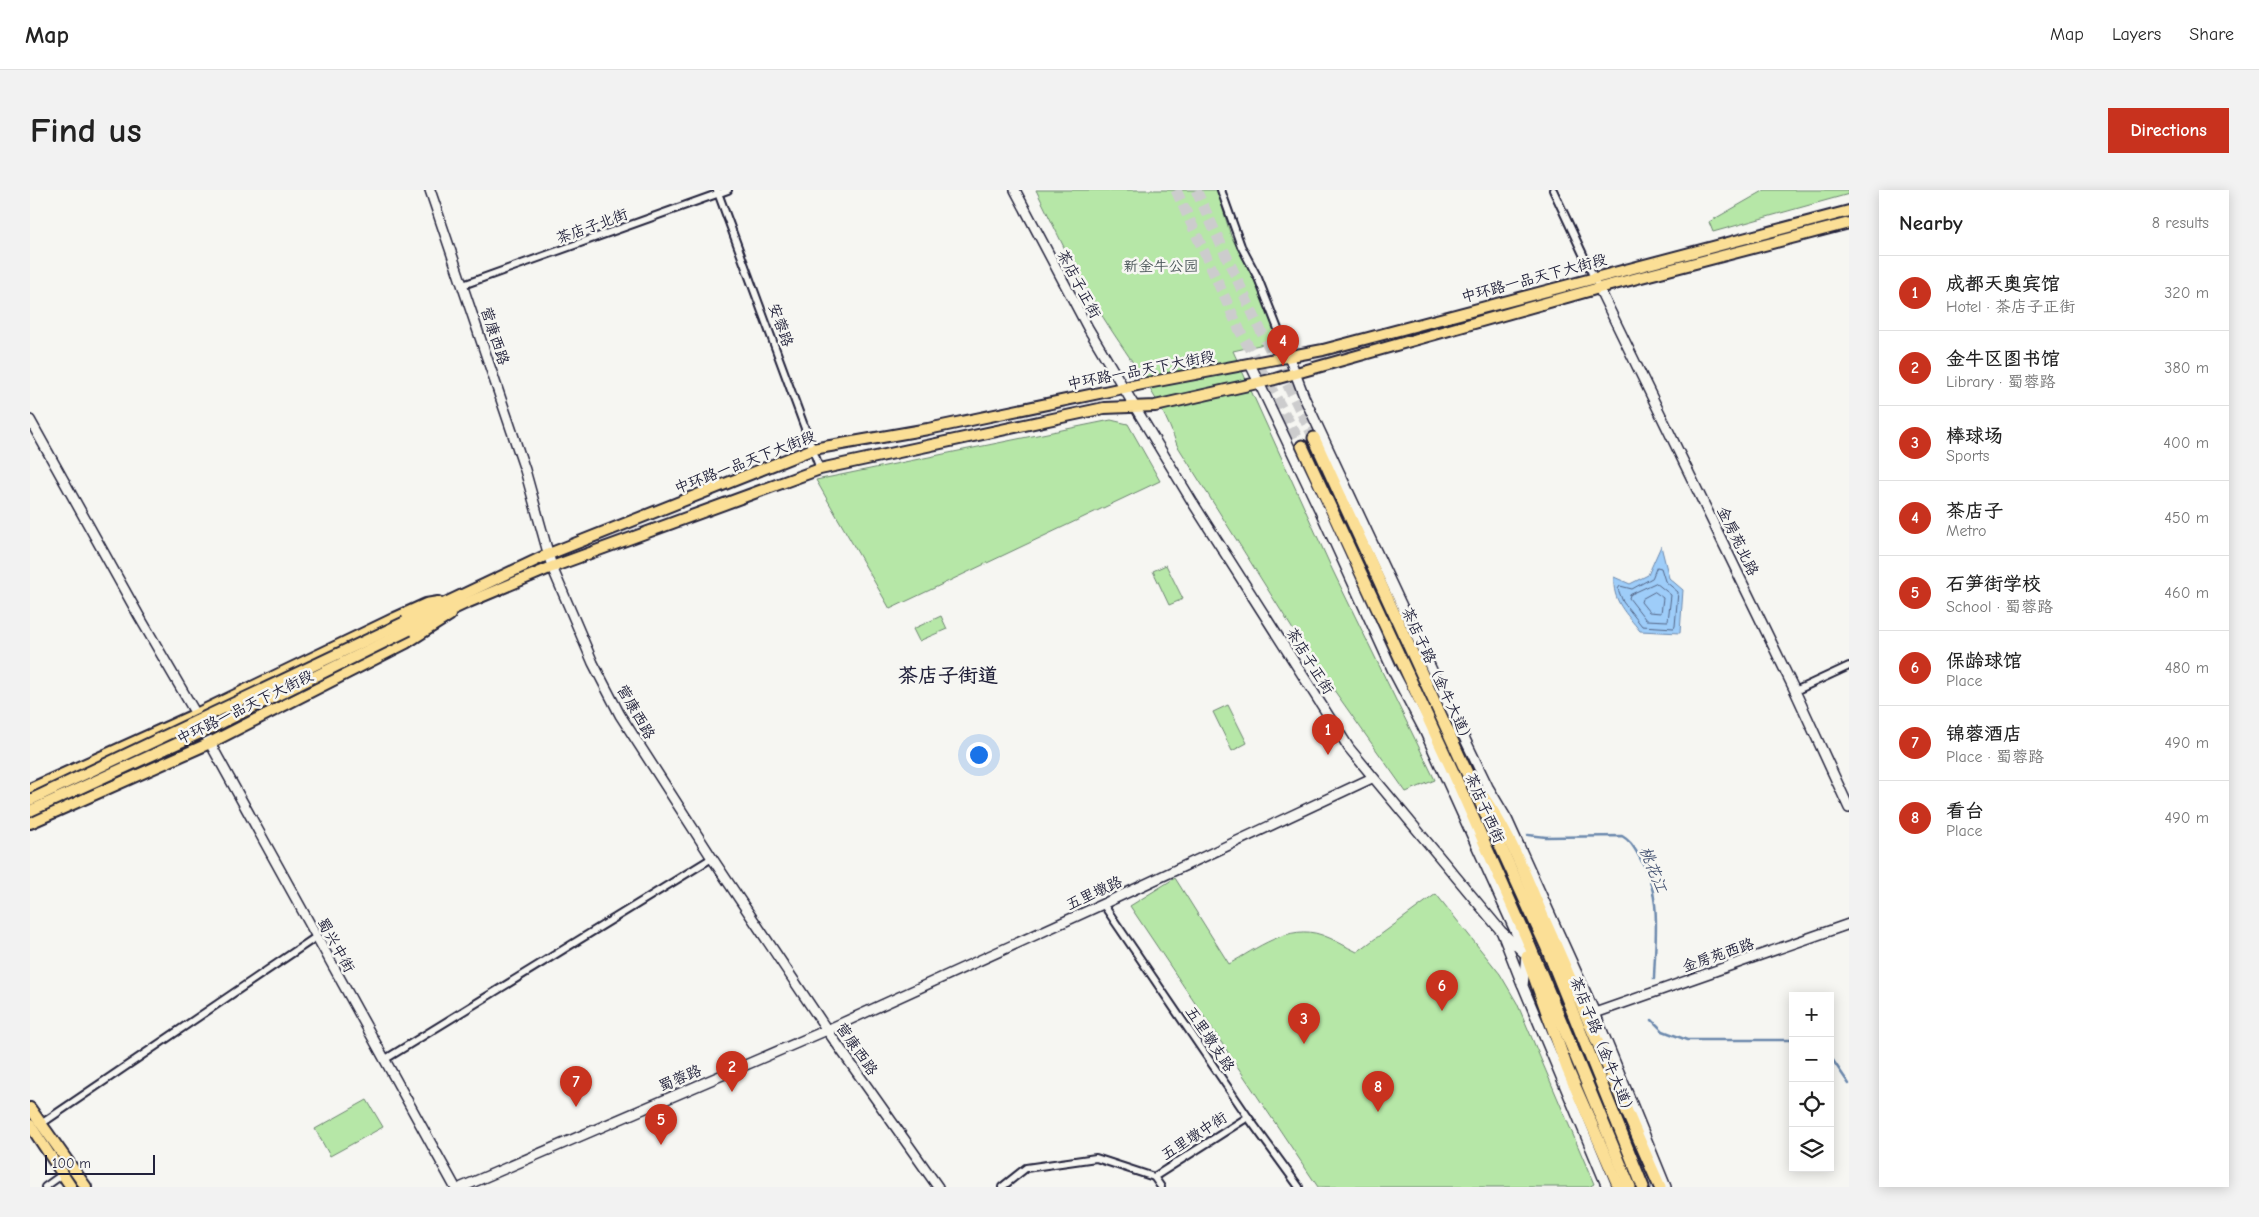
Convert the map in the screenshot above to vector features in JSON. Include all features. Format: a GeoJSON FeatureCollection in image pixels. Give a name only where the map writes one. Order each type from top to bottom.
{"type":"FeatureCollection","features":[{"type":"Feature","properties":{"kind":"highway","name":"茶店子路（金牛大道）"},"geometry":{"type":"LineString","coordinates":[[1314,438],[1428,692],[1546,946],[1641,1182]]}},
{"type":"Feature","properties":{"kind":"highway","name":"茶店子西街"},"geometry":{"type":"LineString","coordinates":[[1302,446],[1453,772],[1630,1187]]}},
{"type":"Feature","properties":{"kind":"highway"},"geometry":{"type":"LineString","coordinates":[[1466,773],[1492,807],[1510,841],[1576,988],[1656,1187]]}},
{"type":"Feature","properties":{"kind":"highway"},"geometry":{"type":"LineString","coordinates":[[1530,953],[1567,1068],[1615,1185]]}},
{"type":"Feature","properties":{"kind":"highway"},"geometry":{"type":"LineString","coordinates":[[1634,1129],[1660,1187]]}},
{"type":"Feature","properties":{"kind":"main road","name":"中环路一品天下大街段"},"geometry":{"type":"LineString","coordinates":[[407,626],[454,598],[550,554],[813,449],[928,429],[1123,388],[1332,348],[1849,211]]}},
{"type":"Feature","properties":{"kind":"main road","name":"中环路一品天下大街段"},"geometry":{"type":"LineString","coordinates":[[407,626],[552,567],[820,469],[1104,408],[1155,406],[1296,374],[1599,288],[1849,223]]}},
{"type":"Feature","properties":{"kind":"main road","name":"中环路一品天下大街段"},"geometry":{"type":"LineString","coordinates":[[30,789],[196,714],[426,604],[454,598]]}},
{"type":"Feature","properties":{"kind":"main road","name":"中环路一品天下大街段"},"geometry":{"type":"LineString","coordinates":[[30,823],[210,743],[406,643],[440,624],[464,604]]}},
{"type":"Feature","properties":{"kind":"main road"},"geometry":{"type":"LineString","coordinates":[[30,800],[407,626]]}},
{"type":"Feature","properties":{"kind":"main road"},"geometry":{"type":"LineString","coordinates":[[30,811],[211,728],[407,626]]}},
{"type":"Feature","properties":{"kind":"main road"},"geometry":{"type":"LineString","coordinates":[[30,1108],[86,1187]]}},
{"type":"Feature","properties":{"kind":"main road"},"geometry":{"type":"LineString","coordinates":[[30,1125],[71,1187]]}},
{"type":"Feature","properties":{"kind":"street","name":"营康西路"},"geometry":{"type":"LineString","coordinates":[[430,190],[525,470],[550,554],[552,567],[593,663],[620,715],[712,858],[827,1030],[938,1187]]}},
{"type":"Feature","properties":{"kind":"street","name":"茶店子北街"},"geometry":{"type":"LineString","coordinates":[[463,285],[728,190]]}},
{"type":"Feature","properties":{"kind":"street","name":"茶店子正街"},"geometry":{"type":"LineString","coordinates":[[1015,190],[1088,328],[1123,388],[1193,503],[1349,748],[1500,931],[1530,953]]}},
{"type":"Feature","properties":{"kind":"street"},"geometry":{"type":"LineString","coordinates":[[1221,190],[1240,246],[1258,278],[1319,429],[1488,787]]}},
{"type":"Feature","properties":{"kind":"street"},"geometry":{"type":"LineString","coordinates":[[1553,190],[1599,288]]}},
{"type":"Feature","properties":{"kind":"street","name":"安蓉路"},"geometry":{"type":"LineString","coordinates":[[718,192],[820,469]]}},
{"type":"Feature","properties":{"kind":"street","name":"金房苑北路"},"geometry":{"type":"LineString","coordinates":[[1599,288],[1795,691],[1849,808]]}},
{"type":"Feature","properties":{"kind":"street"},"geometry":{"type":"LineString","coordinates":[[1250,364],[1320,511],[1393,672],[1424,730],[1530,953],[1523,986]]}},
{"type":"Feature","properties":{"kind":"street","name":"蜀兴中街"},"geometry":{"type":"LineString","coordinates":[[30,420],[196,714],[210,743],[454,1187]]}},
{"type":"Feature","properties":{"kind":"street"},"geometry":{"type":"LineString","coordinates":[[1795,691],[1849,666]]}},
{"type":"Feature","properties":{"kind":"street"},"geometry":{"type":"LineString","coordinates":[[1428,692],[1507,819],[1595,1012],[1666,1187]]}},
{"type":"Feature","properties":{"kind":"street","name":"五里墩路"},"geometry":{"type":"LineString","coordinates":[[827,1030],[1372,778]]}},
{"type":"Feature","properties":{"kind":"street"},"geometry":{"type":"LineString","coordinates":[[384,1060],[712,858]]}},
{"type":"Feature","properties":{"kind":"street","name":"五里墩支路"},"geometry":{"type":"LineString","coordinates":[[1103,904],[1248,1117],[1299,1187]]}},
{"type":"Feature","properties":{"kind":"street","name":"金房苑西路"},"geometry":{"type":"LineString","coordinates":[[1595,1012],[1849,924]]}},
{"type":"Feature","properties":{"kind":"street"},"geometry":{"type":"LineString","coordinates":[[1500,931],[1523,986],[1615,1185]]}},
{"type":"Feature","properties":{"kind":"street"},"geometry":{"type":"LineString","coordinates":[[41,1124],[316,937]]}},
{"type":"Feature","properties":{"kind":"street","name":"蜀蓉路"},"geometry":{"type":"LineString","coordinates":[[462,1187],[827,1030]]}},
{"type":"Feature","properties":{"kind":"street","name":"五里墩中街"},"geometry":{"type":"LineString","coordinates":[[1154,1177],[1248,1117]]}},
{"type":"Feature","properties":{"kind":"street"},"geometry":{"type":"LineString","coordinates":[[1002,1187],[1026,1168],[1096,1158],[1154,1177],[1160,1187]]}},
{"type":"Feature","properties":{"kind":"street"},"geometry":{"type":"LineString","coordinates":[[45,1187],[63,1174]]}},
{"type":"Feature","properties":{"kind":"green space","name":"新金牛公园"},"geometry":{"type":"Polygon","coordinates":[[[1036,190],[1217,190],[1231,236],[1263,297],[1277,341],[1233,351],[1332,569],[1435,780],[1406,792],[1307,652],[1177,445],[1152,392],[1089,295],[1036,190]]]}},
{"type":"Feature","properties":{"kind":"green space"},"geometry":{"type":"Polygon","coordinates":[[[1765,190],[1849,190],[1849,194],[1713,232],[1709,222],[1765,190]]]}},
{"type":"Feature","properties":{"kind":"green space"},"geometry":{"type":"Polygon","coordinates":[[[1111,420],[1128,424],[1160,481],[890,609],[816,480],[1111,420]]]}},
{"type":"Feature","properties":{"kind":"green space"},"geometry":{"type":"Polygon","coordinates":[[[1166,565],[1183,599],[1169,605],[1153,571],[1166,565]]]}},
{"type":"Feature","properties":{"kind":"green space"},"geometry":{"type":"Polygon","coordinates":[[[941,616],[947,629],[919,641],[913,629],[941,616]]]}},
{"type":"Feature","properties":{"kind":"green space"},"geometry":{"type":"Polygon","coordinates":[[[1228,705],[1247,743],[1232,751],[1213,712],[1228,705]]]}},
{"type":"Feature","properties":{"kind":"green space"},"geometry":{"type":"Polygon","coordinates":[[[1175,878],[1229,964],[1273,939],[1297,932],[1310,932],[1322,935],[1357,952],[1436,894],[1500,974],[1517,1003],[1594,1184],[1589,1187],[1318,1187],[1130,906],[1175,878]]]}},
{"type":"Feature","properties":{"kind":"green space"},"geometry":{"type":"Polygon","coordinates":[[[367,1100],[383,1127],[330,1156],[315,1129],[367,1100]]]}},
{"type":"Feature","properties":{"kind":"water"},"geometry":{"type":"Polygon","coordinates":[[[1661,546],[1669,578],[1683,590],[1680,633],[1640,631],[1621,606],[1615,593],[1614,577],[1630,584],[1648,575],[1661,546]]]}},
{"type":"Feature","properties":{"kind":"waterway","name":"桃花江"},"geometry":{"type":"LineString","coordinates":[[1528,835],[1546,837],[1622,836],[1630,842],[1647,871],[1655,901],[1654,979]]}},
{"type":"Feature","properties":{"kind":"waterway","name":"桃花江"},"geometry":{"type":"LineString","coordinates":[[1652,1020],[1663,1031],[1687,1040],[1789,1040]]}},
{"type":"Feature","properties":{"kind":"waterway","name":"桃花江"},"geometry":{"type":"LineString","coordinates":[[1834,1062],[1849,1084]]}},
{"type":"Feature","properties":{"kind":"tunnel"},"geometry":{"type":"LineString","coordinates":[[1176,190],[1240,331],[1302,446]]}},
{"type":"Feature","properties":{"kind":"tunnel"},"geometry":{"type":"LineString","coordinates":[[1196,190],[1259,327],[1314,438]]}},
{"type":"Feature","properties":{"kind":"place","name":"茶店子"},"geometry":{"type":"Point","coordinates":[1283,366]}},
{"type":"Feature","properties":{"kind":"place","name":"成都天奥宾馆"},"geometry":{"type":"Point","coordinates":[1328,755]}},
{"type":"Feature","properties":{"kind":"place","name":"保龄球馆"},"geometry":{"type":"Point","coordinates":[1442,1011]}},
{"type":"Feature","properties":{"kind":"place","name":"棒球场"},"geometry":{"type":"Point","coordinates":[1304,1044]}},
{"type":"Feature","properties":{"kind":"place","name":"金牛区图书馆"},"geometry":{"type":"Point","coordinates":[732,1092]}},
{"type":"Feature","properties":{"kind":"place","name":"锦蓉酒店"},"geometry":{"type":"Point","coordinates":[576,1107]}},
{"type":"Feature","properties":{"kind":"place","name":"看台"},"geometry":{"type":"Point","coordinates":[1378,1112]}},
{"type":"Feature","properties":{"kind":"place","name":"石笋街学校"},"geometry":{"type":"Point","coordinates":[661,1145]}},
{"type":"Feature","properties":{"kind":"district","name":"茶店子街道"},"geometry":{"type":"Point","coordinates":[948,675]}}]}
